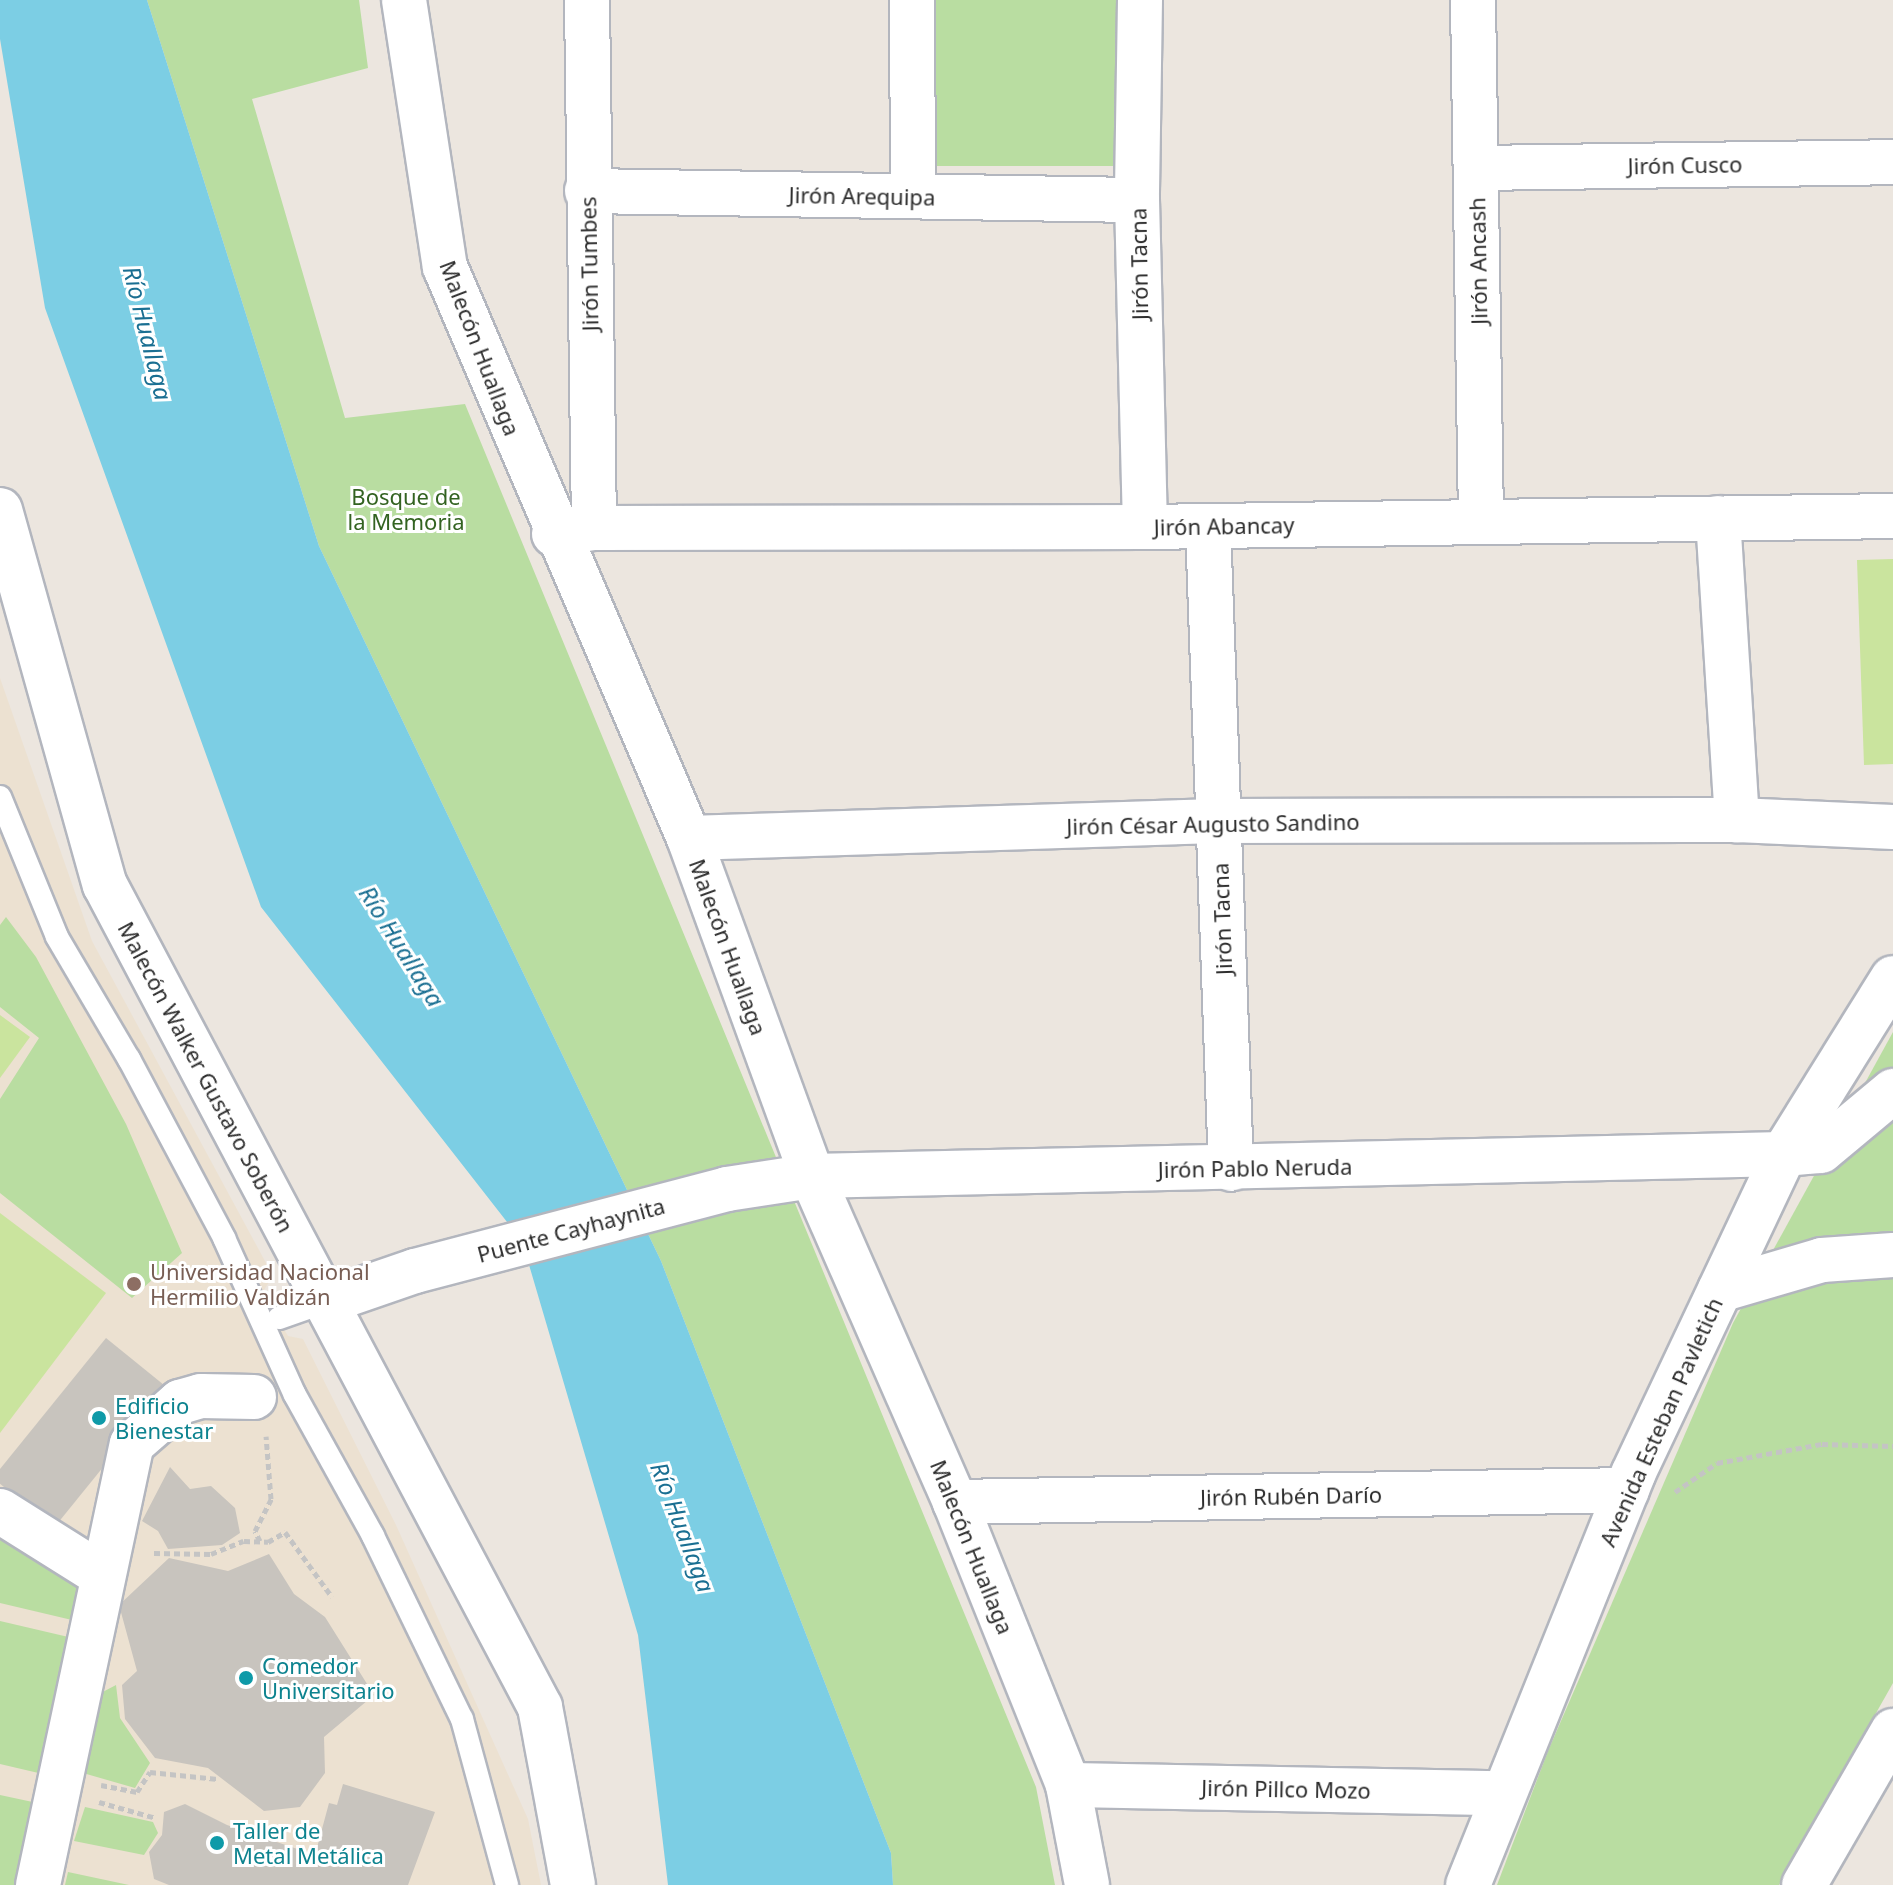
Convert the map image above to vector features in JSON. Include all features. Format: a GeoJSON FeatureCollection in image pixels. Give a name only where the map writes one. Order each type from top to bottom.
{"type":"FeatureCollection","features":[{"type":"Feature","properties":{"kind":"street","name":"Malecón Huallaga"},"geometry":{"type":"LineString","coordinates":[[404,0],[445,267],[574,531],[812,1176],[955,1502],[1068,1785],[1087,1885]]}},
{"type":"Feature","properties":{"kind":"street","name":"Jirón Tumbes"},"geometry":{"type":"LineString","coordinates":[[574,531],[587,191],[587,0]]}},
{"type":"Feature","properties":{"kind":"street"},"geometry":{"type":"LineString","coordinates":[[912,0],[913,196]]}},
{"type":"Feature","properties":{"kind":"street","name":"Jirón Tacna"},"geometry":{"type":"LineString","coordinates":[[1140,0],[1137,200],[1145,527]]}},
{"type":"Feature","properties":{"kind":"street","name":"Jirón Ancash"},"geometry":{"type":"LineString","coordinates":[[1473,0],[1481,522]]}},
{"type":"Feature","properties":{"kind":"street","name":"Jirón Cusco"},"geometry":{"type":"LineString","coordinates":[[1477,168],[1893,162]]}},
{"type":"Feature","properties":{"kind":"street","name":"Jirón Arequipa"},"geometry":{"type":"LineString","coordinates":[[587,191],[1137,200]]}},
{"type":"Feature","properties":{"kind":"street","name":"Malecón Walker Gustavo Soberón"},"geometry":{"type":"LineString","coordinates":[[0,510],[105,885],[540,1707],[573,1885]]}},
{"type":"Feature","properties":{"kind":"street","name":"Jirón Abancay"},"geometry":{"type":"LineString","coordinates":[[574,531],[1145,527],[1893,516]]}},
{"type":"Feature","properties":{"kind":"street"},"geometry":{"type":"LineString","coordinates":[[1718,518],[1737,820]]}},
{"type":"Feature","properties":{"kind":"street","name":"Jirón Tacna"},"geometry":{"type":"LineString","coordinates":[[1208,526],[1231,1169]]}},
{"type":"Feature","properties":{"kind":"street","name":"Jirón César Augusto Sandino"},"geometry":{"type":"LineString","coordinates":[[689,838],[1218,821],[1737,820],[1893,827]]}},
{"type":"Feature","properties":{"kind":"street","name":"Avenida Esteban Pavletich"},"geometry":{"type":"LineString","coordinates":[[1468,1885],[1503,1793],[1648,1493],[1720,1290],[1784,1154],[1893,978]]}},
{"type":"Feature","properties":{"kind":"street","name":"Jirón Pablo Neruda"},"geometry":{"type":"LineString","coordinates":[[727,1189],[812,1176],[1231,1169],[1821,1151],[1893,1091]]}},
{"type":"Feature","properties":{"kind":"street","name":"Puente Cayhaynita"},"geometry":{"type":"LineString","coordinates":[[325,1302],[415,1271],[727,1189]]}},
{"type":"Feature","properties":{"kind":"street"},"geometry":{"type":"LineString","coordinates":[[1720,1290],[1822,1260],[1893,1255]]}},
{"type":"Feature","properties":{"kind":"street"},"geometry":{"type":"LineString","coordinates":[[38,1885],[132,1444],[180,1402],[201,1396],[254,1397]]}},
{"type":"Feature","properties":{"kind":"street","name":"Jirón Rubén Darío"},"geometry":{"type":"LineString","coordinates":[[955,1502],[1648,1493]]}},
{"type":"Feature","properties":{"kind":"street"},"geometry":{"type":"LineString","coordinates":[[0,1511],[102,1575]]}},
{"type":"Feature","properties":{"kind":"street"},"geometry":{"type":"LineString","coordinates":[[1804,1885],[1893,1731]]}},
{"type":"Feature","properties":{"kind":"street","name":"Jirón Pillco Mozo"},"geometry":{"type":"LineString","coordinates":[[1068,1785],[1503,1793]]}},
{"type":"Feature","properties":{"kind":"lane"},"geometry":{"type":"LineString","coordinates":[[0,797],[57,937],[129,1059],[224,1238],[295,1395],[373,1536],[462,1719],[507,1885]]}},
{"type":"Feature","properties":{"kind":"lane"},"geometry":{"type":"LineString","coordinates":[[279,1318],[325,1302]]}},
{"type":"Feature","properties":{"kind":"path"},"geometry":{"type":"LineString","coordinates":[[254,1397],[264,1422],[271,1499],[255,1531],[260,1541]]}},
{"type":"Feature","properties":{"kind":"path"},"geometry":{"type":"LineString","coordinates":[[1648,1493],[1717,1463],[1822,1444],[1893,1446]]}},
{"type":"Feature","properties":{"kind":"path"},"geometry":{"type":"LineString","coordinates":[[146,1563],[154,1553],[211,1554],[244,1541],[260,1541],[285,1532],[332,1597]]}},
{"type":"Feature","properties":{"kind":"path"},"geometry":{"type":"LineString","coordinates":[[59,1782],[137,1792],[150,1772],[218,1779]]}},
{"type":"Feature","properties":{"kind":"path"},"geometry":{"type":"LineString","coordinates":[[59,1782],[156,1818]]}},
{"type":"Feature","properties":{"kind":"shaded area","name":"Universidad Nacional Hermilio Valdizán"},"geometry":{"type":"Polygon","coordinates":[[[0,678],[92,941],[273,1276],[262,1293],[288,1336],[303,1339],[396,1525],[528,1819],[541,1885],[0,1885],[0,678]]]}},
{"type":"Feature","properties":{"kind":"green space","name":"Bosque de la Memoria"},"geometry":{"type":"Polygon","coordinates":[[[147,0],[359,0],[368,68],[252,99],[345,418],[465,404],[1036,1787],[1055,1885],[893,1885],[891,1853],[661,1261],[319,546],[147,0]]]}},
{"type":"Feature","properties":{"kind":"green space"},"geometry":{"type":"Polygon","coordinates":[[[927,0],[1119,0],[1119,166],[927,166],[927,0]]]}},
{"type":"Feature","properties":{"kind":"green space"},"geometry":{"type":"Polygon","coordinates":[[[1893,559],[1893,764],[1864,765],[1857,560],[1893,559]]]}},
{"type":"Feature","properties":{"kind":"green space"},"geometry":{"type":"Polygon","coordinates":[[[6,917],[36,957],[126,1124],[182,1253],[132,1298],[0,1193],[0,1099],[39,1038],[0,1007],[0,925],[6,917]]]}},
{"type":"Feature","properties":{"kind":"green space"},"geometry":{"type":"Polygon","coordinates":[[[0,1015],[30,1037],[0,1078],[0,1015]]]}},
{"type":"Feature","properties":{"kind":"green space"},"geometry":{"type":"Polygon","coordinates":[[[1893,1032],[1893,1683],[1779,1885],[1497,1885],[1548,1751],[1733,1323],[1893,1032]]]}},
{"type":"Feature","properties":{"kind":"green space"},"geometry":{"type":"Polygon","coordinates":[[[0,1213],[106,1293],[0,1433],[0,1213]]]}},
{"type":"Feature","properties":{"kind":"green space"},"geometry":{"type":"Polygon","coordinates":[[[0,1539],[77,1586],[72,1620],[0,1603],[0,1539]]]}},
{"type":"Feature","properties":{"kind":"green space"},"geometry":{"type":"Polygon","coordinates":[[[0,1621],[77,1639],[47,1775],[0,1764],[0,1621]]]}},
{"type":"Feature","properties":{"kind":"green space"},"geometry":{"type":"Polygon","coordinates":[[[116,1685],[120,1718],[150,1763],[135,1788],[83,1773],[97,1695],[116,1685]]]}},
{"type":"Feature","properties":{"kind":"green space"},"geometry":{"type":"Polygon","coordinates":[[[0,1795],[42,1804],[25,1885],[0,1885],[0,1795]]]}},
{"type":"Feature","properties":{"kind":"green space"},"geometry":{"type":"Polygon","coordinates":[[[85,1807],[153,1822],[158,1833],[144,1855],[74,1841],[85,1807]]]}},
{"type":"Feature","properties":{"kind":"green space"},"geometry":{"type":"Polygon","coordinates":[[[68,1872],[129,1885],[65,1885],[68,1872]]]}},
{"type":"Feature","properties":{"kind":"water","name":"Río Huallaga"},"geometry":{"type":"Polygon","coordinates":[[[0,0],[147,0],[319,546],[661,1261],[891,1853],[893,1885],[668,1885],[638,1635],[522,1241],[261,907],[45,308],[0,39],[0,0]]]}},
{"type":"Feature","properties":{"kind":"building","name":"Edificio Bienestar"},"geometry":{"type":"Polygon","coordinates":[[[106,1338],[167,1388],[54,1528],[0,1484],[0,1469],[106,1338]]]}},
{"type":"Feature","properties":{"kind":"building"},"geometry":{"type":"Polygon","coordinates":[[[170,1467],[190,1489],[211,1486],[235,1508],[240,1533],[222,1545],[168,1549],[158,1531],[142,1521],[170,1467]]]}},
{"type":"Feature","properties":{"kind":"building","name":"Comedor Universitario"},"geometry":{"type":"Polygon","coordinates":[[[269,1554],[294,1594],[325,1617],[374,1695],[324,1737],[325,1773],[300,1807],[264,1811],[208,1768],[155,1758],[125,1719],[122,1685],[137,1671],[119,1605],[169,1558],[228,1571],[269,1554]]]}},
{"type":"Feature","properties":{"kind":"building"},"geometry":{"type":"Polygon","coordinates":[[[343,1784],[435,1812],[408,1885],[169,1885],[154,1879],[149,1852],[162,1835],[164,1812],[185,1804],[227,1825],[315,1855],[329,1803],[337,1805],[343,1784]]]}},
{"type":"Feature","properties":{"kind":"place","name":"Universidad Nacional Hermilio Valdizán"},"geometry":{"type":"Point","coordinates":[134,1284]}},
{"type":"Feature","properties":{"kind":"place","name":"Edificio Bienestar"},"geometry":{"type":"Point","coordinates":[99,1418]}},
{"type":"Feature","properties":{"kind":"place","name":"Comedor Universitario"},"geometry":{"type":"Point","coordinates":[246,1678]}},
{"type":"Feature","properties":{"kind":"place","name":"Taller de Metal Metálica"},"geometry":{"type":"Point","coordinates":[217,1843]}}]}
